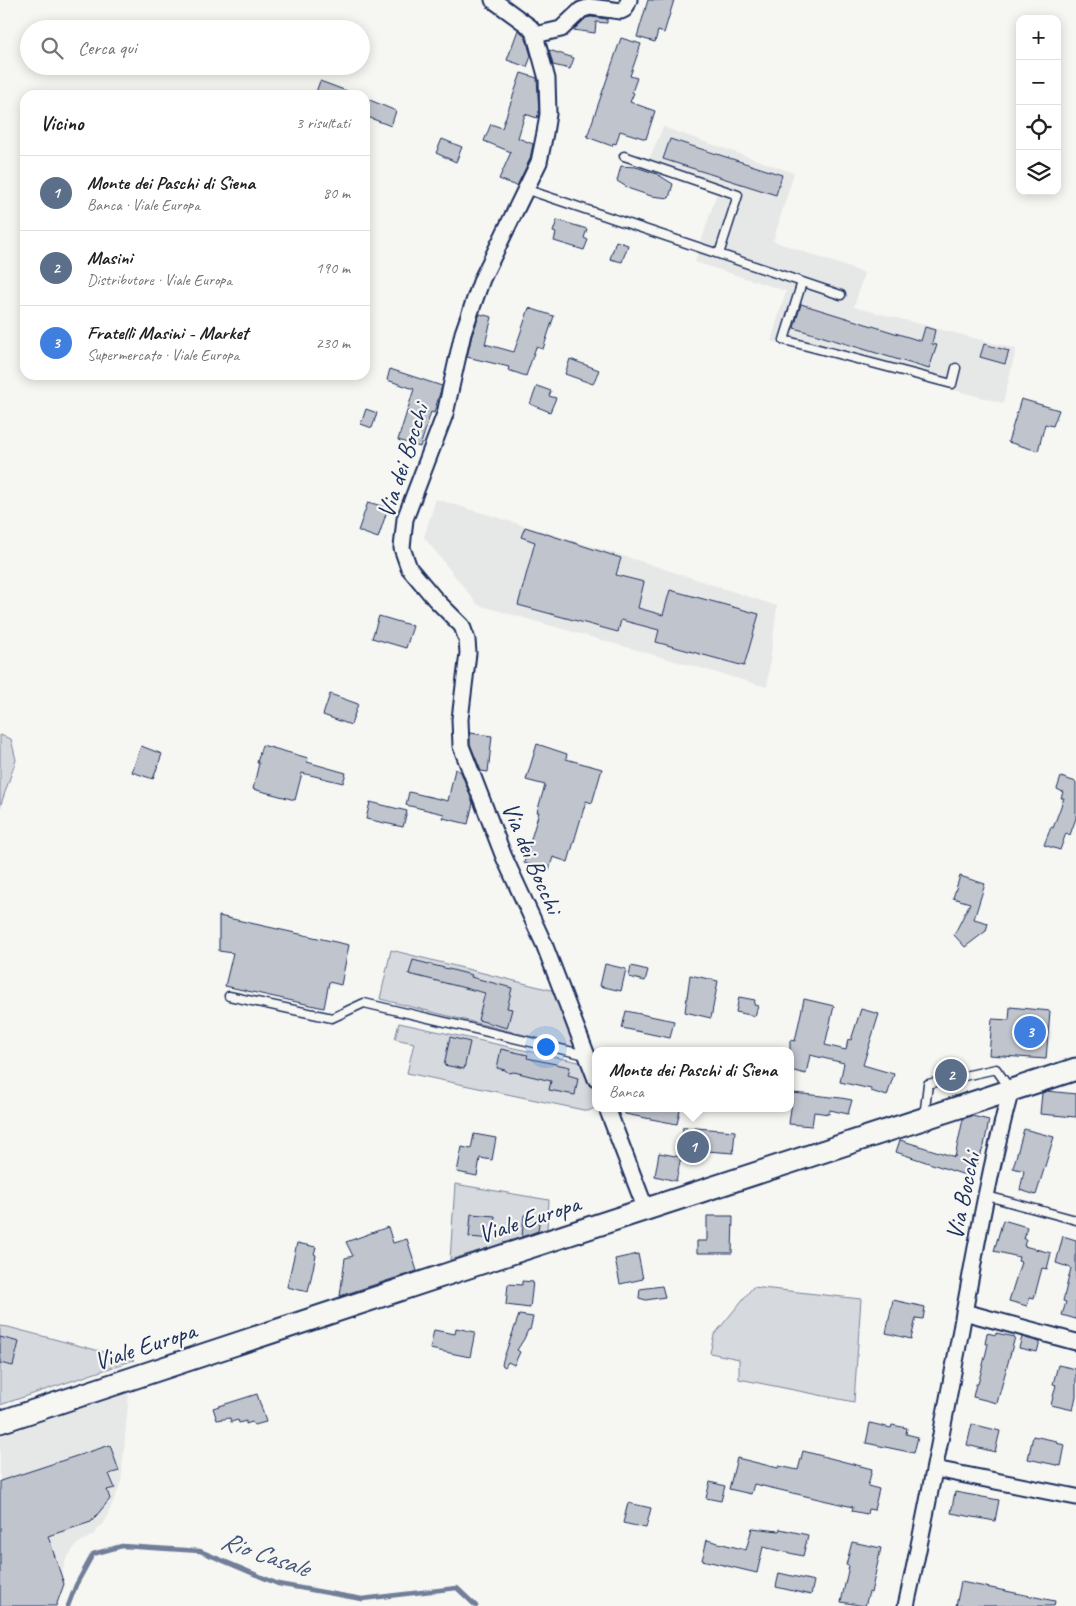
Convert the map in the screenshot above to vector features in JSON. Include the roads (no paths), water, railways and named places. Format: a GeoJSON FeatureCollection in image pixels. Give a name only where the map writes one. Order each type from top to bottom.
{"type":"FeatureCollection","features":[{"type":"Feature","properties":{"kind":"main road","name":"Viale Europa"},"geometry":{"type":"LineString","coordinates":[[0,1422],[1076,1070]]}},
{"type":"Feature","properties":{"kind":"street"},"geometry":{"type":"LineString","coordinates":[[493,0],[530,27],[535,35],[561,29],[581,10],[590,7],[620,11],[625,8],[629,0]]}},
{"type":"Feature","properties":{"kind":"street","name":"Via dei Bocchi"},"geometry":{"type":"LineString","coordinates":[[535,35],[547,79],[548,114],[538,162],[482,279],[463,333],[445,414],[405,519],[402,548],[409,568],[435,599],[462,626],[467,640],[468,652],[460,719],[461,746],[504,858],[544,944],[592,1069]]}},
{"type":"Feature","properties":{"kind":"street","name":"Via Bocchi"},"geometry":{"type":"LineString","coordinates":[[906,1606],[935,1469],[986,1196],[1012,1090]]}},
{"type":"Feature","properties":{"kind":"street"},"geometry":{"type":"LineString","coordinates":[[609,1112],[646,1210]]}},
{"type":"Feature","properties":{"kind":"street"},"geometry":{"type":"LineString","coordinates":[[964,1312],[1076,1342]]}},
{"type":"Feature","properties":{"kind":"street"},"geometry":{"type":"LineString","coordinates":[[935,1469],[1076,1497]]}},
{"type":"Feature","properties":{"kind":"lane"},"geometry":{"type":"LineString","coordinates":[[624,156],[738,195],[719,254]]}},
{"type":"Feature","properties":{"kind":"lane"},"geometry":{"type":"LineString","coordinates":[[526,189],[842,295]]}},
{"type":"Feature","properties":{"kind":"lane"},"geometry":{"type":"LineString","coordinates":[[802,282],[784,340],[952,384],[956,368]]}},
{"type":"Feature","properties":{"kind":"lane"},"geometry":{"type":"LineString","coordinates":[[228,996],[332,1018],[364,1003],[586,1055]]}},
{"type":"Feature","properties":{"kind":"lane"},"geometry":{"type":"LineString","coordinates":[[924,1119],[928,1084],[996,1069],[1012,1090]]}},
{"type":"Feature","properties":{"kind":"lane"},"geometry":{"type":"LineString","coordinates":[[986,1196],[1076,1220]]}},
{"type":"Feature","properties":{"kind":"waterway","name":"Rio Casale"},"geometry":{"type":"LineString","coordinates":[[68,1606],[76,1585],[93,1554],[122,1546],[200,1551],[278,1584],[362,1599],[457,1588],[476,1606]]}},
{"type":"Feature","properties":{"kind":"place","name":"Fratelli Masini - Market"},"geometry":{"type":"Point","coordinates":[1030,1032]}},
{"type":"Feature","properties":{"kind":"place","name":"Masini"},"geometry":{"type":"Point","coordinates":[951,1075]}},
{"type":"Feature","properties":{"kind":"place","name":"Monte dei Paschi di Siena"},"geometry":{"type":"Point","coordinates":[693,1147]}}]}
